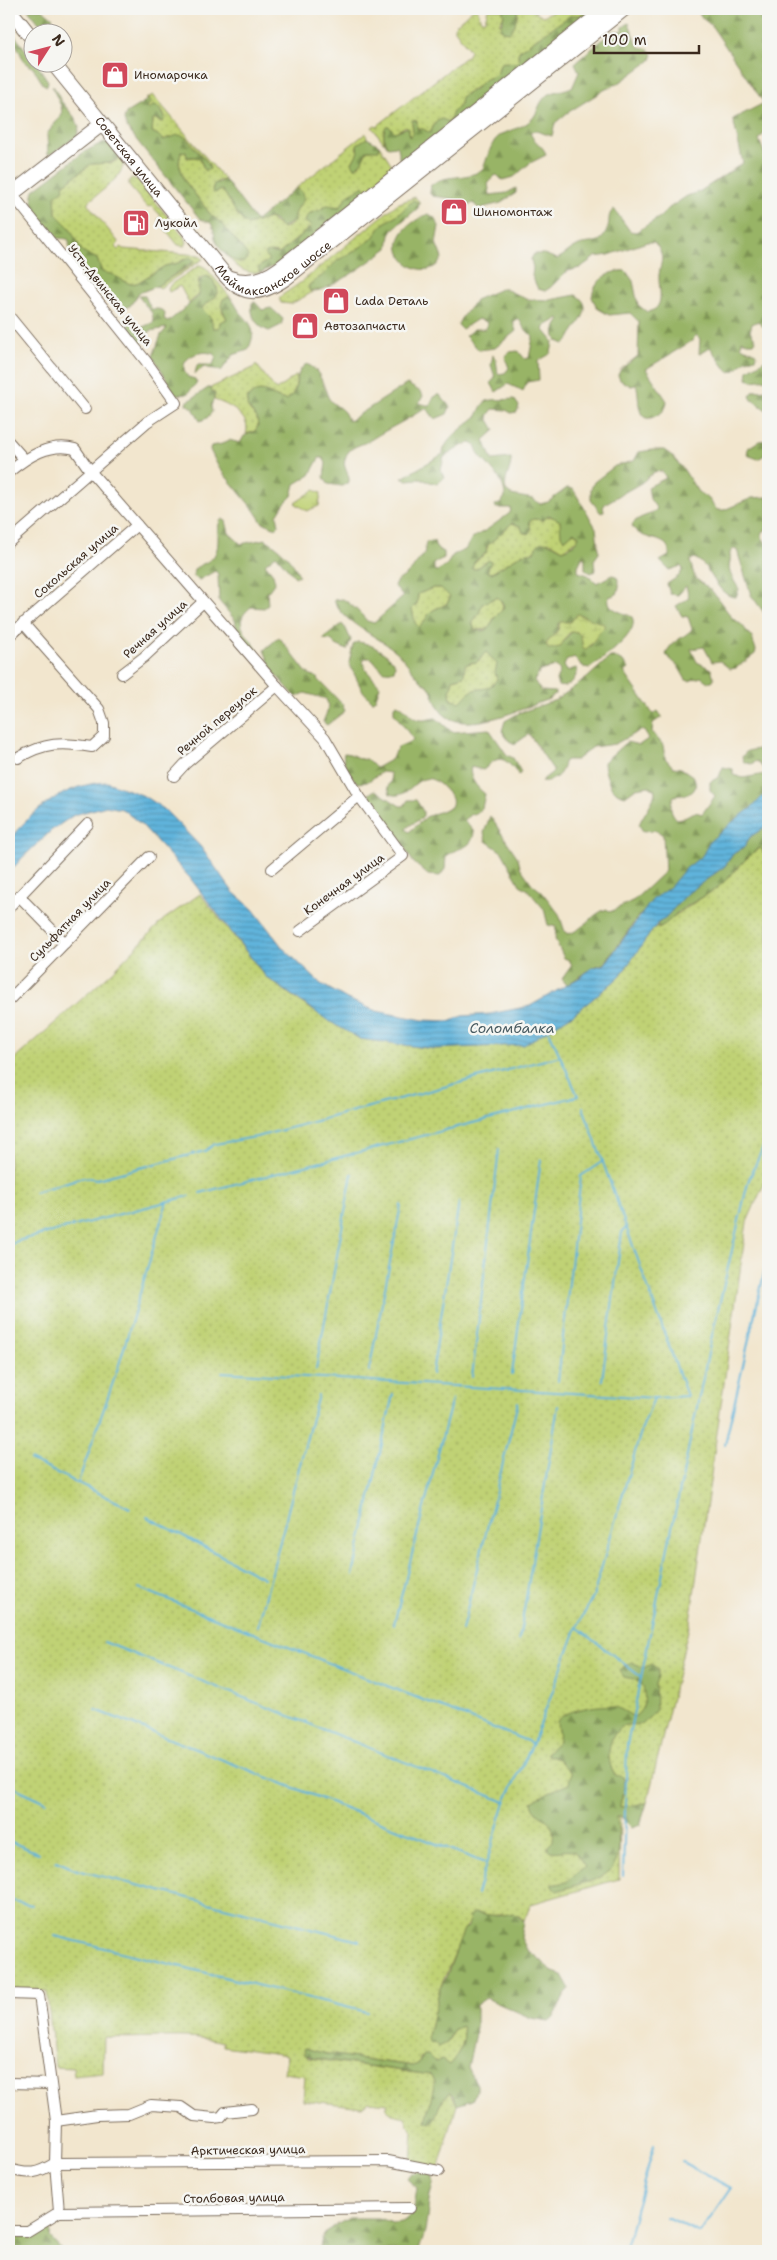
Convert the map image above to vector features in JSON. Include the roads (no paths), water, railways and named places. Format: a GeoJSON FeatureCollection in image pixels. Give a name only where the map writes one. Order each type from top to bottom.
{"type":"FeatureCollection","features":[{"type":"Feature","properties":{"kind":"main road"},"geometry":{"type":"LineString","coordinates":[[9,9],[22,25]]}},
{"type":"Feature","properties":{"kind":"main road","name":"Маймаксанское шоссе"},"geometry":{"type":"LineString","coordinates":[[224,276],[249,282],[266,278],[275,273],[606,9]]}},
{"type":"Feature","properties":{"kind":"main road","name":"Маймаксанское шоссе"},"geometry":{"type":"LineString","coordinates":[[224,276],[239,289],[246,292],[269,287],[286,278],[624,9]]}},
{"type":"Feature","properties":{"kind":"main road","name":"Советская улица"},"geometry":{"type":"LineString","coordinates":[[60,72],[224,276]]}},
{"type":"Feature","properties":{"kind":"main road"},"geometry":{"type":"LineString","coordinates":[[10,195],[102,124]]}},
{"type":"Feature","properties":{"kind":"street","name":"Усть-Двинская улица"},"geometry":{"type":"LineString","coordinates":[[10,195],[146,361],[176,403],[147,422],[91,472]]}},
{"type":"Feature","properties":{"kind":"street"},"geometry":{"type":"LineString","coordinates":[[9,316],[85,409]]}},
{"type":"Feature","properties":{"kind":"street"},"geometry":{"type":"LineString","coordinates":[[9,442],[24,459]]}},
{"type":"Feature","properties":{"kind":"street"},"geometry":{"type":"LineString","coordinates":[[9,472],[24,459],[55,447],[75,450],[91,472],[203,602],[325,738],[359,796],[272,869]]}},
{"type":"Feature","properties":{"kind":"street"},"geometry":{"type":"LineString","coordinates":[[9,542],[91,472]]}},
{"type":"Feature","properties":{"kind":"street","name":"Сокольская улица"},"geometry":{"type":"LineString","coordinates":[[9,636],[137,524]]}},
{"type":"Feature","properties":{"kind":"street","name":"Речная улица"},"geometry":{"type":"LineString","coordinates":[[122,674],[144,657],[203,602]]}},
{"type":"Feature","properties":{"kind":"street"},"geometry":{"type":"LineString","coordinates":[[18,758],[34,748],[52,744],[69,743],[92,747],[98,744],[104,736],[104,723],[99,709],[23,623]]}},
{"type":"Feature","properties":{"kind":"street","name":"Речной переулок"},"geometry":{"type":"LineString","coordinates":[[174,776],[185,764],[277,686]]}},
{"type":"Feature","properties":{"kind":"street","name":"Конечная улица"},"geometry":{"type":"LineString","coordinates":[[300,931],[403,856],[359,796]]}},
{"type":"Feature","properties":{"kind":"street"},"geometry":{"type":"LineString","coordinates":[[9,907],[88,824]]}},
{"type":"Feature","properties":{"kind":"street","name":"Сульфатная улица"},"geometry":{"type":"LineString","coordinates":[[9,1000],[149,857]]}},
{"type":"Feature","properties":{"kind":"street"},"geometry":{"type":"LineString","coordinates":[[19,896],[66,943]]}},
{"type":"Feature","properties":{"kind":"street"},"geometry":{"type":"LineString","coordinates":[[9,1994],[39,1995],[56,2121],[55,2163],[59,2212],[28,2231],[9,2231]]}},
{"type":"Feature","properties":{"kind":"street"},"geometry":{"type":"LineString","coordinates":[[9,2083],[50,2084]]}},
{"type":"Feature","properties":{"kind":"street"},"geometry":{"type":"LineString","coordinates":[[56,2121],[97,2115],[129,2114],[151,2105],[182,2107],[194,2116],[214,2118],[221,2117],[225,2112],[252,2109]]}},
{"type":"Feature","properties":{"kind":"street","name":"Арктическая улица"},"geometry":{"type":"LineString","coordinates":[[55,2163],[388,2160],[439,2171]]}},
{"type":"Feature","properties":{"kind":"street"},"geometry":{"type":"LineString","coordinates":[[9,2169],[26,2174],[42,2171],[55,2163]]}},
{"type":"Feature","properties":{"kind":"street","name":"Столбовая улица"},"geometry":{"type":"LineString","coordinates":[[59,2212],[410,2208]]}},
{"type":"Feature","properties":{"kind":"water","name":"Соломбалка"},"geometry":{"type":"Polygon","coordinates":[[[107,782],[142,795],[164,809],[200,846],[233,892],[253,909],[283,948],[321,984],[347,999],[376,1011],[423,1020],[451,1021],[462,1016],[490,1014],[530,1006],[579,978],[592,968],[605,964],[652,900],[670,887],[684,870],[702,856],[710,841],[750,809],[768,791],[768,825],[750,837],[744,847],[733,854],[725,866],[688,893],[665,918],[659,921],[620,976],[574,1014],[524,1045],[434,1049],[360,1039],[327,1020],[266,977],[190,878],[142,825],[122,809],[106,806],[74,815],[52,830],[9,873],[9,840],[29,818],[64,793],[92,784],[107,782]]]}},
{"type":"Feature","properties":{"kind":"waterway"},"geometry":{"type":"LineString","coordinates":[[200,1193],[578,1096],[547,1027]]}},
{"type":"Feature","properties":{"kind":"waterway"},"geometry":{"type":"LineString","coordinates":[[35,1192],[83,1177],[97,1179],[205,1151],[215,1144],[256,1137],[560,1056]]}},
{"type":"Feature","properties":{"kind":"waterway"},"geometry":{"type":"LineString","coordinates":[[222,1372],[655,1398],[687,1396],[583,1107]]}},
{"type":"Feature","properties":{"kind":"waterway"},"geometry":{"type":"LineString","coordinates":[[623,1876],[627,1745],[710,1344],[748,1182],[768,1136]]}},
{"type":"Feature","properties":{"kind":"waterway"},"geometry":{"type":"LineString","coordinates":[[472,1377],[499,1149]]}},
{"type":"Feature","properties":{"kind":"waterway"},"geometry":{"type":"LineString","coordinates":[[512,1374],[541,1159]]}},
{"type":"Feature","properties":{"kind":"waterway"},"geometry":{"type":"LineString","coordinates":[[558,1381],[581,1176],[603,1161]]}},
{"type":"Feature","properties":{"kind":"waterway"},"geometry":{"type":"LineString","coordinates":[[316,1369],[352,1174]]}},
{"type":"Feature","properties":{"kind":"waterway"},"geometry":{"type":"LineString","coordinates":[[9,1246],[17,1241],[189,1196]]}},
{"type":"Feature","properties":{"kind":"waterway"},"geometry":{"type":"LineString","coordinates":[[78,1483],[118,1368],[167,1201]]}},
{"type":"Feature","properties":{"kind":"waterway"},"geometry":{"type":"LineString","coordinates":[[432,1374],[459,1202]]}},
{"type":"Feature","properties":{"kind":"waterway"},"geometry":{"type":"LineString","coordinates":[[369,1371],[401,1205]]}},
{"type":"Feature","properties":{"kind":"waterway"},"geometry":{"type":"LineString","coordinates":[[602,1380],[622,1232],[626,1228]]}},
{"type":"Feature","properties":{"kind":"waterway"},"geometry":{"type":"LineString","coordinates":[[725,1444],[768,1256]]}},
{"type":"Feature","properties":{"kind":"waterway"},"geometry":{"type":"LineString","coordinates":[[353,1575],[393,1394]]}},
{"type":"Feature","properties":{"kind":"waterway"},"geometry":{"type":"LineString","coordinates":[[258,1626],[318,1395]]}},
{"type":"Feature","properties":{"kind":"waterway"},"geometry":{"type":"LineString","coordinates":[[477,1894],[505,1802],[533,1743],[577,1627],[593,1597],[642,1428],[654,1398]]}},
{"type":"Feature","properties":{"kind":"waterway"},"geometry":{"type":"LineString","coordinates":[[394,1624],[452,1399]]}},
{"type":"Feature","properties":{"kind":"waterway"},"geometry":{"type":"LineString","coordinates":[[462,1630],[518,1402]]}},
{"type":"Feature","properties":{"kind":"waterway"},"geometry":{"type":"LineString","coordinates":[[519,1640],[558,1406]]}},
{"type":"Feature","properties":{"kind":"waterway"},"geometry":{"type":"LineString","coordinates":[[30,1460],[130,1508]]}},
{"type":"Feature","properties":{"kind":"waterway"},"geometry":{"type":"LineString","coordinates":[[147,1517],[264,1578]]}},
{"type":"Feature","properties":{"kind":"waterway"},"geometry":{"type":"LineString","coordinates":[[139,1588],[532,1743]]}},
{"type":"Feature","properties":{"kind":"waterway"},"geometry":{"type":"LineString","coordinates":[[577,1627],[641,1677]]}},
{"type":"Feature","properties":{"kind":"waterway"},"geometry":{"type":"LineString","coordinates":[[104,1642],[505,1802]]}},
{"type":"Feature","properties":{"kind":"waterway"},"geometry":{"type":"LineString","coordinates":[[96,1710],[485,1863]]}},
{"type":"Feature","properties":{"kind":"waterway"},"geometry":{"type":"LineString","coordinates":[[9,1785],[46,1802]]}},
{"type":"Feature","properties":{"kind":"waterway"},"geometry":{"type":"LineString","coordinates":[[9,1841],[38,1853]]}},
{"type":"Feature","properties":{"kind":"waterway"},"geometry":{"type":"LineString","coordinates":[[56,1861],[77,1870],[359,1941]]}},
{"type":"Feature","properties":{"kind":"waterway"},"geometry":{"type":"LineString","coordinates":[[9,1900],[32,1905]]}},
{"type":"Feature","properties":{"kind":"waterway"},"geometry":{"type":"LineString","coordinates":[[55,1936],[367,2012]]}},
{"type":"Feature","properties":{"kind":"waterway"},"geometry":{"type":"LineString","coordinates":[[625,2251],[654,2145]]}},
{"type":"Feature","properties":{"kind":"waterway"},"geometry":{"type":"LineString","coordinates":[[666,2217],[700,2233],[731,2188],[682,2162]]}},
{"type":"Feature","properties":{"kind":"place","name":"Иномарочка"},"geometry":{"type":"Point","coordinates":[115,75]}},
{"type":"Feature","properties":{"kind":"place","name":"Шиномонтаж"},"geometry":{"type":"Point","coordinates":[454,212]}},
{"type":"Feature","properties":{"kind":"place","name":"Лукойл"},"geometry":{"type":"Point","coordinates":[136,223]}},
{"type":"Feature","properties":{"kind":"place","name":"Lada Dеталь"},"geometry":{"type":"Point","coordinates":[336,301]}},
{"type":"Feature","properties":{"kind":"place","name":"Автозапчасти"},"geometry":{"type":"Point","coordinates":[305,326]}}]}
